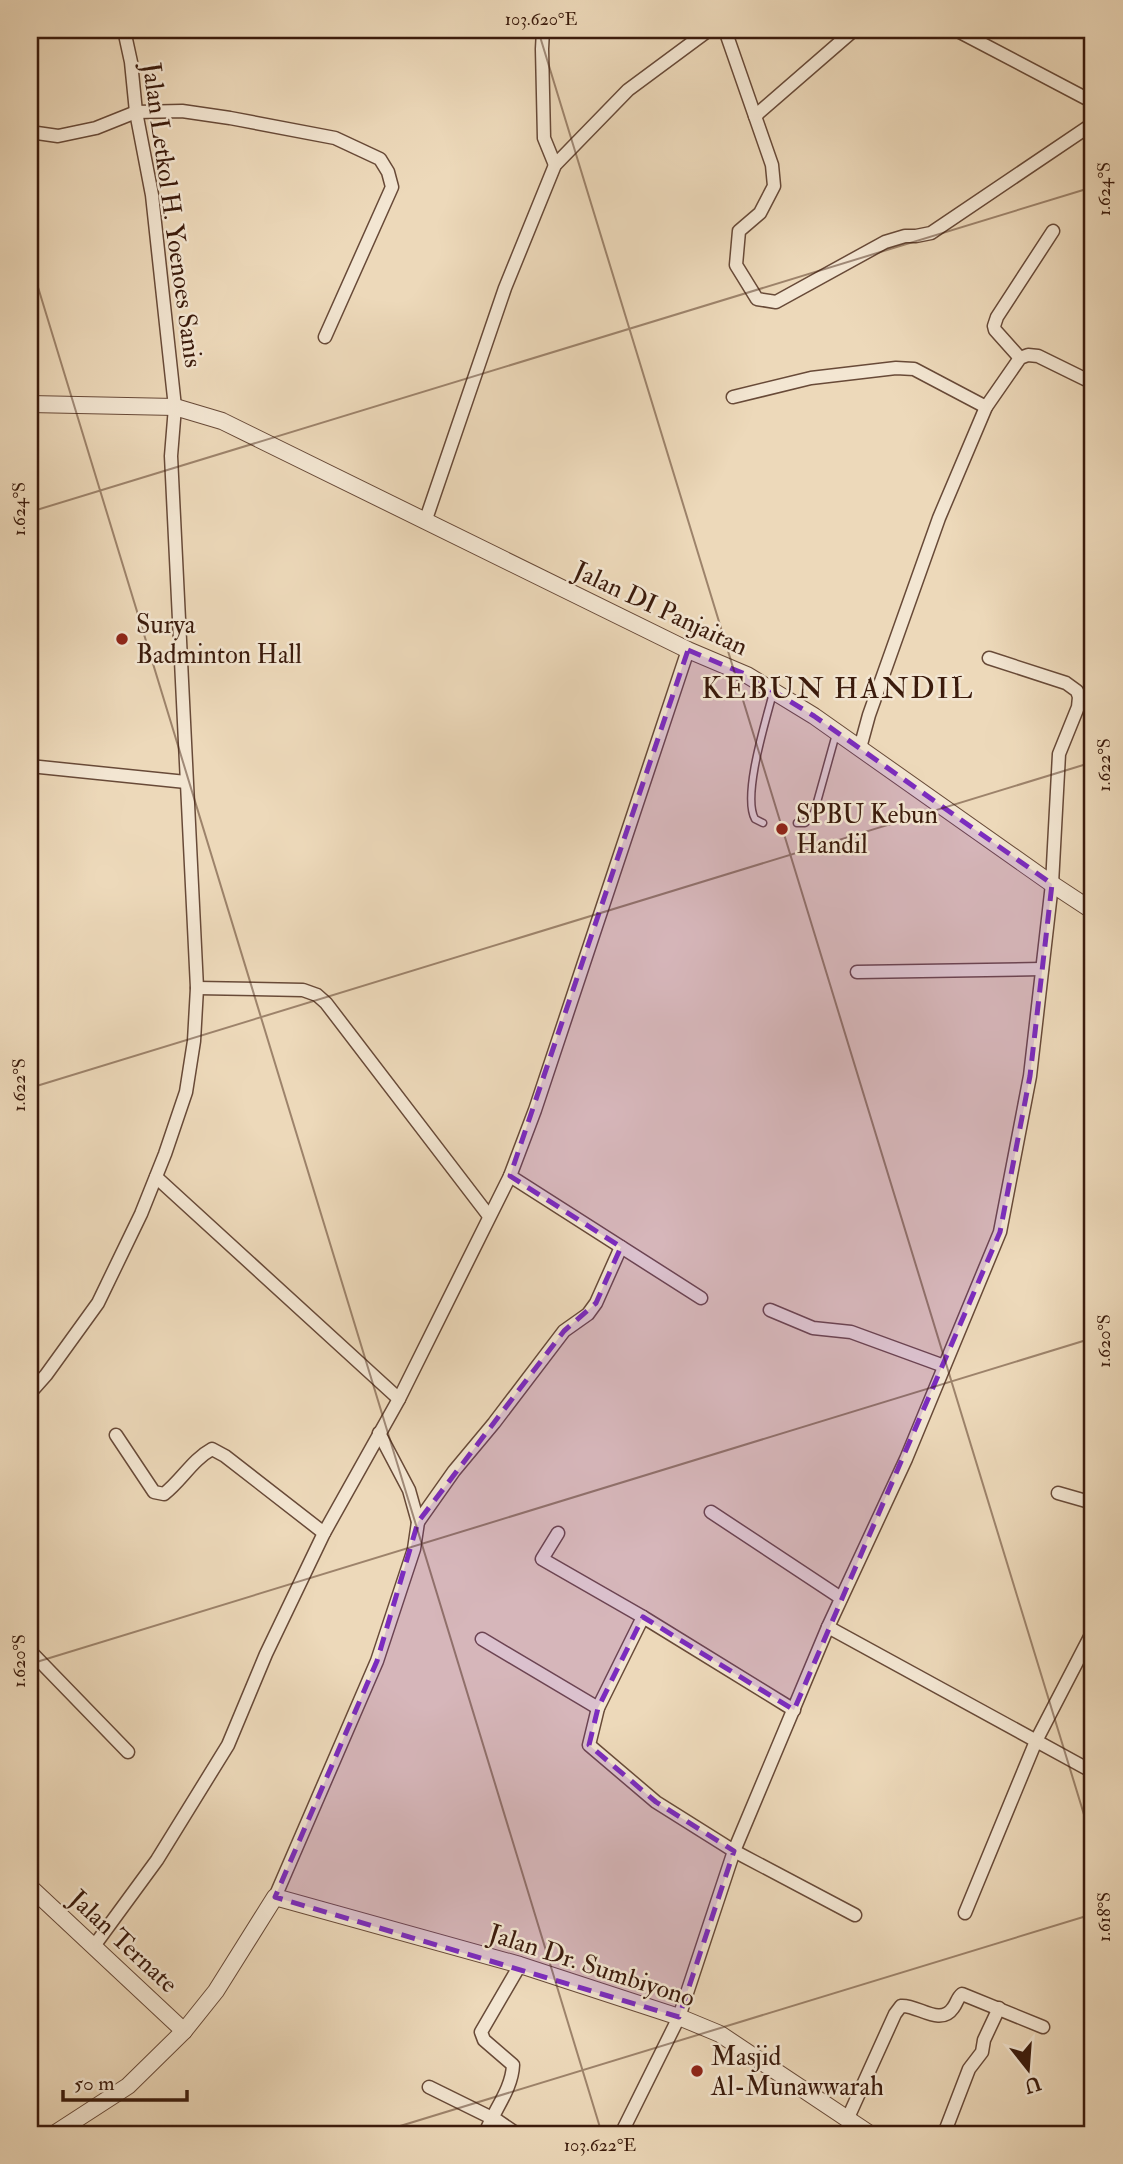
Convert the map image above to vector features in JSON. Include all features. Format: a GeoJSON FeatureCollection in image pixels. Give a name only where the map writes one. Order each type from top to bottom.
{"type":"FeatureCollection","features":[{"type":"Feature","properties":{"kind":"street","name":"Jalan Letkol H. Yoenoes Sanis"},"geometry":{"type":"LineString","coordinates":[[30,1393],[99,1303],[156,1177],[186,1092],[194,1041],[197,988],[172,456],[175,407],[152,195],[124,30]]}},
{"type":"Feature","properties":{"kind":"street"},"geometry":{"type":"LineString","coordinates":[[543,30],[544,138],[555,165]]}},
{"type":"Feature","properties":{"kind":"street"},"geometry":{"type":"LineString","coordinates":[[425,522],[505,288],[555,165],[628,90],[709,30]]}},
{"type":"Feature","properties":{"kind":"street"},"geometry":{"type":"LineString","coordinates":[[725,30],[772,165],[774,186],[760,213],[739,231],[736,265],[757,299],[776,302],[885,242],[930,233],[1091,125],[1093,120]]}},
{"type":"Feature","properties":{"kind":"street"},"geometry":{"type":"LineString","coordinates":[[755,116],[854,30]]}},
{"type":"Feature","properties":{"kind":"street"},"geometry":{"type":"LineString","coordinates":[[956,30],[1093,102]]}},
{"type":"Feature","properties":{"kind":"street"},"geometry":{"type":"LineString","coordinates":[[30,132],[58,136],[96,128],[136,112],[183,111],[335,138],[380,159],[388,172],[392,187],[326,337]]}},
{"type":"Feature","properties":{"kind":"street"},"geometry":{"type":"LineString","coordinates":[[1020,358],[994,326],[997,317],[1053,232]]}},
{"type":"Feature","properties":{"kind":"street"},"geometry":{"type":"LineString","coordinates":[[860,748],[869,715],[939,518],[986,407],[1020,358],[1028,355],[1038,356],[1093,383]]}},
{"type":"Feature","properties":{"kind":"street"},"geometry":{"type":"LineString","coordinates":[[733,397],[811,378],[896,368],[914,369],[986,407]]}},
{"type":"Feature","properties":{"kind":"street"},"geometry":{"type":"LineString","coordinates":[[30,404],[175,407]]}},
{"type":"Feature","properties":{"kind":"street","name":"Jalan DI Panjaitan"},"geometry":{"type":"LineString","coordinates":[[175,407],[222,421],[688,650],[747,675],[860,748],[1093,911]]}},
{"type":"Feature","properties":{"kind":"street"},"geometry":{"type":"LineString","coordinates":[[94,1945],[157,1860],[228,1745],[266,1654],[324,1533],[399,1399],[510,1177],[535,1110],[688,650]]}},
{"type":"Feature","properties":{"kind":"street"},"geometry":{"type":"LineString","coordinates":[[621,2134],[679,2017],[734,1851],[828,1626],[906,1460],[1000,1232],[1030,1076],[1052,884],[1059,754],[1078,707],[1079,697],[1077,691],[1066,684],[989,658]]}},
{"type":"Feature","properties":{"kind":"street"},"geometry":{"type":"LineString","coordinates":[[30,766],[186,782]]}},
{"type":"Feature","properties":{"kind":"street"},"geometry":{"type":"LineString","coordinates":[[857,972],[1042,969]]}},
{"type":"Feature","properties":{"kind":"street"},"geometry":{"type":"LineString","coordinates":[[197,988],[303,990],[317,995],[326,1003],[489,1216]]}},
{"type":"Feature","properties":{"kind":"street"},"geometry":{"type":"LineString","coordinates":[[156,1177],[399,1399]]}},
{"type":"Feature","properties":{"kind":"street"},"geometry":{"type":"LineString","coordinates":[[510,1177],[701,1298]]}},
{"type":"Feature","properties":{"kind":"street"},"geometry":{"type":"LineString","coordinates":[[418,1522],[454,1471],[564,1331],[588,1314],[596,1303],[621,1247]]}},
{"type":"Feature","properties":{"kind":"street"},"geometry":{"type":"LineString","coordinates":[[770,1310],[813,1328],[851,1332],[944,1366]]}},
{"type":"Feature","properties":{"kind":"street"},"geometry":{"type":"LineString","coordinates":[[54,2134],[128,2086],[184,2031],[216,1991],[275,1897],[377,1661],[414,1549],[418,1522],[409,1490],[379,1433]]}},
{"type":"Feature","properties":{"kind":"street"},"geometry":{"type":"LineString","coordinates":[[116,1435],[154,1492],[164,1494],[199,1456],[212,1449],[225,1456],[324,1533]]}},
{"type":"Feature","properties":{"kind":"street"},"geometry":{"type":"LineString","coordinates":[[1058,1493],[1093,1503]]}},
{"type":"Feature","properties":{"kind":"street"},"geometry":{"type":"LineString","coordinates":[[711,1513],[841,1598]]}},
{"type":"Feature","properties":{"kind":"street"},"geometry":{"type":"LineString","coordinates":[[558,1533],[542,1559],[643,1617],[794,1710]]}},
{"type":"Feature","properties":{"kind":"street"},"geometry":{"type":"LineString","coordinates":[[643,1617],[598,1708],[589,1745],[656,1802],[734,1851],[855,1914]]}},
{"type":"Feature","properties":{"kind":"street"},"geometry":{"type":"LineString","coordinates":[[828,1626],[1093,1772]]}},
{"type":"Feature","properties":{"kind":"street"},"geometry":{"type":"LineString","coordinates":[[965,1913],[1036,1741],[1093,1631]]}},
{"type":"Feature","properties":{"kind":"street"},"geometry":{"type":"LineString","coordinates":[[482,1639],[598,1708]]}},
{"type":"Feature","properties":{"kind":"street"},"geometry":{"type":"LineString","coordinates":[[30,1651],[128,1752]]}},
{"type":"Feature","properties":{"kind":"street","name":"Jalan Ternate"},"geometry":{"type":"LineString","coordinates":[[30,1887],[184,2031]]}},
{"type":"Feature","properties":{"kind":"street","name":"Jalan Dr. Sumbiyono"},"geometry":{"type":"LineString","coordinates":[[275,1897],[520,1965],[679,2017],[720,2034],[870,2134]]}},
{"type":"Feature","properties":{"kind":"street"},"geometry":{"type":"LineString","coordinates":[[485,2134],[491,2117],[509,2086],[513,2065],[484,2040],[481,2032],[520,1965]]}},
{"type":"Feature","properties":{"kind":"street"},"geometry":{"type":"LineString","coordinates":[[847,2120],[901,2006],[909,2005],[934,2015],[945,2015],[954,2008],[957,1998],[962,1994],[1044,2027]]}},
{"type":"Feature","properties":{"kind":"street"},"geometry":{"type":"LineString","coordinates":[[944,2134],[969,2069],[982,2052],[984,2040],[999,2008]]}},
{"type":"Feature","properties":{"kind":"street"},"geometry":{"type":"LineString","coordinates":[[429,2087],[491,2117],[517,2134]]}},
{"type":"Feature","properties":{"kind":"lane"},"geometry":{"type":"LineString","coordinates":[[763,823],[755,819],[751,806],[759,744],[774,691]]}},
{"type":"Feature","properties":{"kind":"lane"},"geometry":{"type":"LineString","coordinates":[[797,823],[804,823],[814,813],[836,732]]}},
{"type":"Feature","properties":{"kind":"highlighted area"},"geometry":{"type":"Polygon","coordinates":[[[688,650],[747,675],[814,716],[1052,884],[1030,1076],[1000,1232],[794,1710],[643,1617],[598,1708],[589,1745],[656,1802],[734,1851],[679,2017],[275,1897],[377,1661],[418,1522],[564,1331],[596,1303],[621,1247],[510,1176],[688,650]]]}},
{"type":"Feature","properties":{"kind":"place","name":"Surya Badminton Hall"},"geometry":{"type":"Point","coordinates":[122,639]}},
{"type":"Feature","properties":{"kind":"place","name":"SPBU Kebun Handil"},"geometry":{"type":"Point","coordinates":[782,829]}},
{"type":"Feature","properties":{"kind":"place","name":"Masjid Al-Munawwarah"},"geometry":{"type":"Point","coordinates":[697,2071]}},
{"type":"Feature","properties":{"kind":"district","name":"KEBUN HANDIL"},"geometry":{"type":"Point","coordinates":[838,688]}}]}
